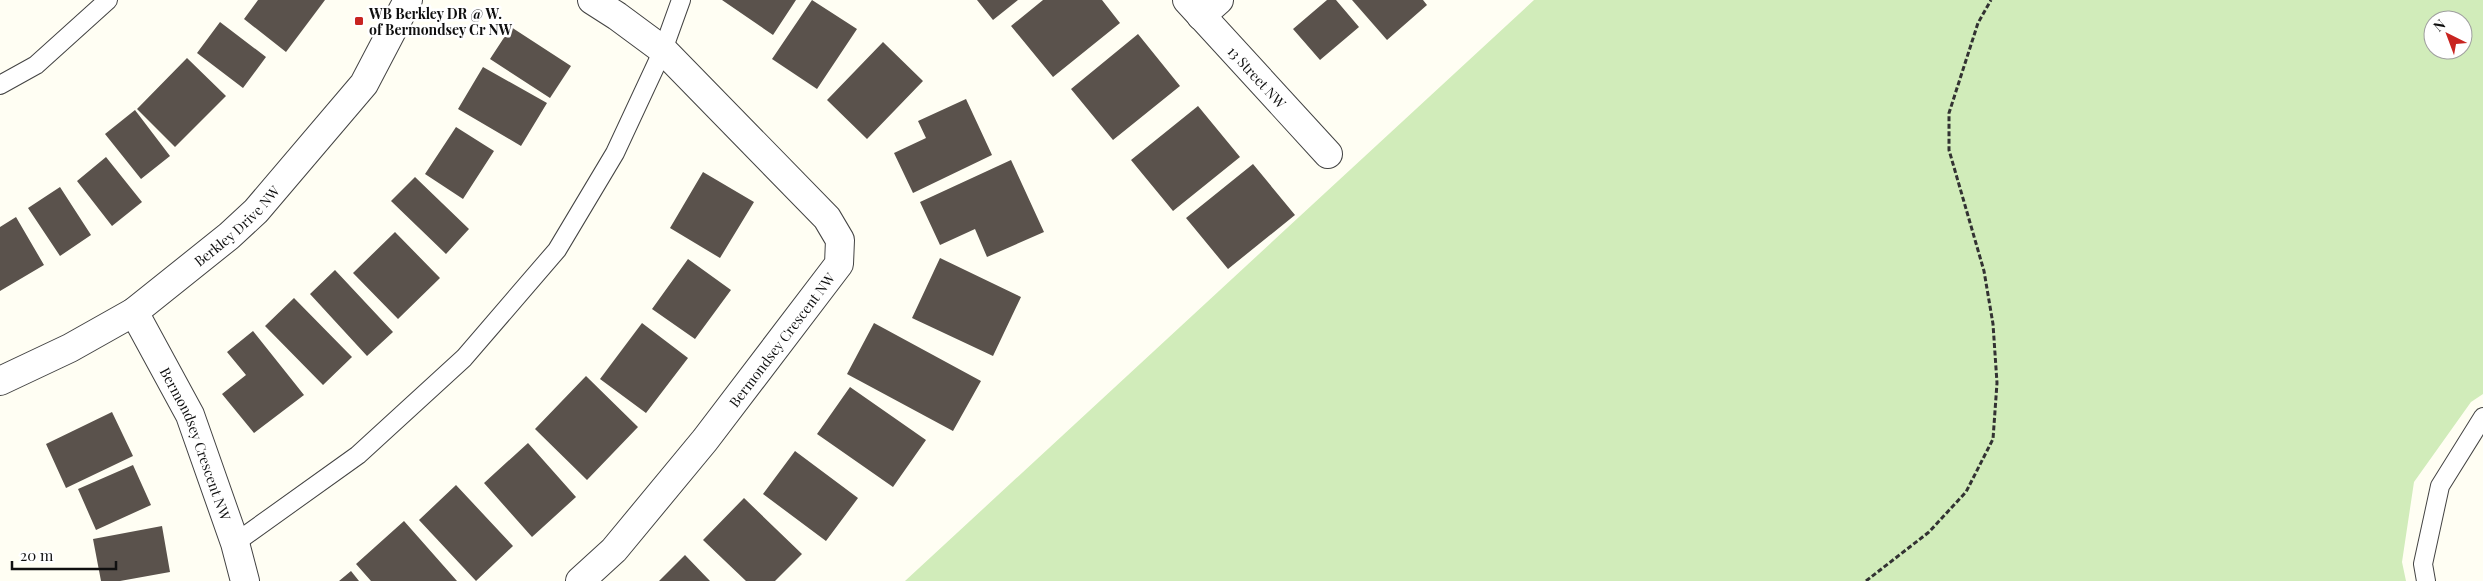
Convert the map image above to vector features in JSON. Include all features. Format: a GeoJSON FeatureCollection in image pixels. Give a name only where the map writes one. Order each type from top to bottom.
{"type":"FeatureCollection","features":[{"type":"Feature","properties":{"kind":"street","name":"Berkley Drive NW"},"geometry":{"type":"LineString","coordinates":[[0,381],[70,348],[134,312],[229,236],[256,211],[364,84],[408,0]]}},
{"type":"Feature","properties":{"kind":"street","name":"Bermondsey Crescent NW"},"geometry":{"type":"LineString","coordinates":[[580,581],[614,550],[699,447],[839,264],[840,240],[827,218],[664,50],[592,0]]}},
{"type":"Feature","properties":{"kind":"street","name":"13 Street NW"},"geometry":{"type":"LineString","coordinates":[[1202,5],[1328,154]]}},
{"type":"Feature","properties":{"kind":"street","name":"Bermondsey Crescent NW"},"geometry":{"type":"LineString","coordinates":[[134,312],[190,416],[235,542],[245,581]]}},
{"type":"Feature","properties":{"kind":"lane"},"geometry":{"type":"LineString","coordinates":[[0,85],[36,65],[108,0]]}},
{"type":"Feature","properties":{"kind":"lane"},"geometry":{"type":"LineString","coordinates":[[235,542],[358,456],[470,350],[557,250],[615,153],[664,50],[681,0]]}},
{"type":"Feature","properties":{"kind":"lane"},"geometry":{"type":"LineString","coordinates":[[2426,581],[2423,564],[2440,486],[2483,417]]}},
{"type":"Feature","properties":{"kind":"path"},"geometry":{"type":"LineString","coordinates":[[1866,581],[1929,532],[1966,492],[1992,439],[1997,383],[1993,324],[1984,271],[1949,150],[1949,113],[1978,23],[1991,0]]}},
{"type":"Feature","properties":{"kind":"green space"},"geometry":{"type":"Polygon","coordinates":[[[1534,0],[2483,0],[2483,394],[2471,402],[2414,482],[2402,562],[2406,581],[905,581],[1534,0]]]}},
{"type":"Feature","properties":{"kind":"building"},"geometry":{"type":"Polygon","coordinates":[[[258,0],[325,0],[286,52],[244,19],[258,0]]]}},
{"type":"Feature","properties":{"kind":"building"},"geometry":{"type":"Polygon","coordinates":[[[722,0],[796,0],[773,35],[722,0]]]}},
{"type":"Feature","properties":{"kind":"building"},"geometry":{"type":"Polygon","coordinates":[[[812,0],[857,29],[817,89],[772,59],[812,0]]]}},
{"type":"Feature","properties":{"kind":"building"},"geometry":{"type":"Polygon","coordinates":[[[977,0],[1018,0],[993,20],[977,0]]]}},
{"type":"Feature","properties":{"kind":"building"},"geometry":{"type":"Polygon","coordinates":[[[1043,0],[1102,0],[1120,23],[1053,77],[1011,26],[1043,0]]]}},
{"type":"Feature","properties":{"kind":"building"},"geometry":{"type":"Polygon","coordinates":[[[1327,0],[1336,0],[1359,27],[1320,60],[1293,29],[1327,0]]]}},
{"type":"Feature","properties":{"kind":"building"},"geometry":{"type":"Polygon","coordinates":[[[1352,0],[1423,0],[1427,5],[1387,40],[1352,0]]]}},
{"type":"Feature","properties":{"kind":"building"},"geometry":{"type":"Polygon","coordinates":[[[220,22],[266,57],[243,88],[197,53],[220,22]]]}},
{"type":"Feature","properties":{"kind":"building"},"geometry":{"type":"Polygon","coordinates":[[[511,27],[571,66],[550,98],[490,59],[511,27]]]}},
{"type":"Feature","properties":{"kind":"building"},"geometry":{"type":"Polygon","coordinates":[[[1138,34],[1180,86],[1113,140],[1071,89],[1138,34]]]}},
{"type":"Feature","properties":{"kind":"building"},"geometry":{"type":"Polygon","coordinates":[[[883,42],[923,81],[867,139],[827,100],[883,42]]]}},
{"type":"Feature","properties":{"kind":"building"},"geometry":{"type":"Polygon","coordinates":[[[187,58],[226,96],[175,147],[137,109],[187,58]]]}},
{"type":"Feature","properties":{"kind":"building"},"geometry":{"type":"Polygon","coordinates":[[[483,67],[547,103],[521,146],[458,109],[483,67]]]}},
{"type":"Feature","properties":{"kind":"building"},"geometry":{"type":"Polygon","coordinates":[[[966,99],[992,155],[913,193],[894,153],[926,138],[918,121],[966,99]]]}},
{"type":"Feature","properties":{"kind":"building"},"geometry":{"type":"Polygon","coordinates":[[[1198,106],[1240,157],[1173,211],[1131,160],[1198,106]]]}},
{"type":"Feature","properties":{"kind":"building"},"geometry":{"type":"Polygon","coordinates":[[[135,110],[170,156],[141,179],[105,134],[135,110]]]}},
{"type":"Feature","properties":{"kind":"building"},"geometry":{"type":"Polygon","coordinates":[[[456,127],[494,151],[463,199],[425,174],[456,127]]]}},
{"type":"Feature","properties":{"kind":"building"},"geometry":{"type":"Polygon","coordinates":[[[106,157],[142,202],[112,226],[77,181],[106,157]]]}},
{"type":"Feature","properties":{"kind":"building"},"geometry":{"type":"Polygon","coordinates":[[[1011,160],[1044,232],[987,257],[975,229],[940,245],[920,202],[1011,160]]]}},
{"type":"Feature","properties":{"kind":"building"},"geometry":{"type":"Polygon","coordinates":[[[1253,164],[1295,215],[1228,269],[1186,218],[1253,164]]]}},
{"type":"Feature","properties":{"kind":"building"},"geometry":{"type":"Polygon","coordinates":[[[703,172],[754,202],[720,258],[670,228],[703,172]]]}},
{"type":"Feature","properties":{"kind":"building"},"geometry":{"type":"Polygon","coordinates":[[[415,177],[469,229],[446,254],[391,201],[415,177]]]}},
{"type":"Feature","properties":{"kind":"building"},"geometry":{"type":"Polygon","coordinates":[[[60,187],[91,235],[60,256],[28,208],[60,187]]]}},
{"type":"Feature","properties":{"kind":"building"},"geometry":{"type":"Polygon","coordinates":[[[16,217],[44,265],[0,291],[0,227],[16,217]]]}},
{"type":"Feature","properties":{"kind":"building"},"geometry":{"type":"Polygon","coordinates":[[[395,232],[440,278],[398,319],[353,273],[395,232]]]}},
{"type":"Feature","properties":{"kind":"building"},"geometry":{"type":"Polygon","coordinates":[[[940,258],[1021,297],[993,356],[912,318],[940,258]]]}},
{"type":"Feature","properties":{"kind":"building"},"geometry":{"type":"Polygon","coordinates":[[[688,259],[731,290],[695,339],[652,309],[688,259]]]}},
{"type":"Feature","properties":{"kind":"building"},"geometry":{"type":"Polygon","coordinates":[[[335,270],[393,332],[367,356],[310,294],[335,270]]]}},
{"type":"Feature","properties":{"kind":"building"},"geometry":{"type":"Polygon","coordinates":[[[294,298],[352,357],[323,385],[265,326],[294,298]]]}},
{"type":"Feature","properties":{"kind":"building"},"geometry":{"type":"Polygon","coordinates":[[[642,323],[688,358],[646,413],[600,379],[642,323]]]}},
{"type":"Feature","properties":{"kind":"building"},"geometry":{"type":"Polygon","coordinates":[[[874,323],[981,381],[953,431],[847,374],[874,323]]]}},
{"type":"Feature","properties":{"kind":"building"},"geometry":{"type":"Polygon","coordinates":[[[253,331],[304,395],[254,433],[222,394],[246,375],[227,352],[253,331]]]}},
{"type":"Feature","properties":{"kind":"building"},"geometry":{"type":"Polygon","coordinates":[[[586,376],[638,427],[587,480],[535,429],[586,376]]]}},
{"type":"Feature","properties":{"kind":"building"},"geometry":{"type":"Polygon","coordinates":[[[850,387],[926,440],[893,487],[817,434],[850,387]]]}},
{"type":"Feature","properties":{"kind":"building"},"geometry":{"type":"Polygon","coordinates":[[[112,412],[133,456],[66,488],[46,444],[112,412]]]}},
{"type":"Feature","properties":{"kind":"building"},"geometry":{"type":"Polygon","coordinates":[[[528,443],[576,497],[532,537],[484,483],[528,443]]]}},
{"type":"Feature","properties":{"kind":"building"},"geometry":{"type":"Polygon","coordinates":[[[795,451],[858,498],[826,541],[763,494],[795,451]]]}},
{"type":"Feature","properties":{"kind":"building"},"geometry":{"type":"Polygon","coordinates":[[[133,465],[151,505],[96,530],[78,489],[133,465]]]}},
{"type":"Feature","properties":{"kind":"building"},"geometry":{"type":"Polygon","coordinates":[[[456,485],[513,546],[476,581],[419,520],[456,485]]]}},
{"type":"Feature","properties":{"kind":"building"},"geometry":{"type":"Polygon","coordinates":[[[744,498],[802,554],[775,581],[746,581],[703,540],[744,498]]]}},
{"type":"Feature","properties":{"kind":"building"},"geometry":{"type":"Polygon","coordinates":[[[404,521],[457,581],[371,581],[356,564],[404,521]]]}},
{"type":"Feature","properties":{"kind":"building"},"geometry":{"type":"Polygon","coordinates":[[[162,526],[170,572],[120,581],[101,581],[93,539],[162,526]]]}},
{"type":"Feature","properties":{"kind":"building"},"geometry":{"type":"Polygon","coordinates":[[[685,555],[710,581],[659,581],[685,555]]]}},
{"type":"Feature","properties":{"kind":"building"},"geometry":{"type":"Polygon","coordinates":[[[351,571],[359,581],[339,581],[351,571]]]}},
{"type":"Feature","properties":{"kind":"place","name":"WB Berkley DR @ W. of Bermondsey Cr NW"},"geometry":{"type":"Point","coordinates":[359,21]}}]}
